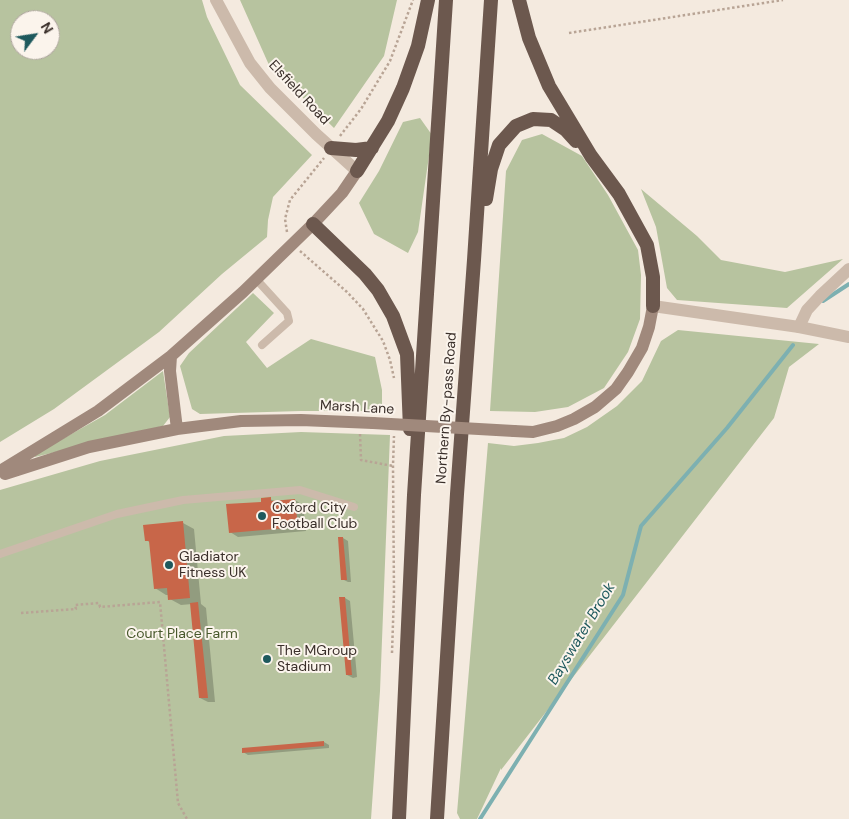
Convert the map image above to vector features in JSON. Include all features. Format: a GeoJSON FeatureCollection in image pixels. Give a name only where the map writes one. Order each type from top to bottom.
{"type":"FeatureCollection","features":[{"type":"Feature","properties":{"kind":"highway"},"geometry":{"type":"LineString","coordinates":[[357,172],[388,121],[403,88],[418,46],[428,0]]}},
{"type":"Feature","properties":{"kind":"highway","name":"Northern By-pass Road"},"geometry":{"type":"LineString","coordinates":[[399,819],[414,495],[446,0]]}},
{"type":"Feature","properties":{"kind":"highway","name":"Northern By-pass Road"},"geometry":{"type":"LineString","coordinates":[[436,819],[456,494],[491,0]]}},
{"type":"Feature","properties":{"kind":"highway"},"geometry":{"type":"LineString","coordinates":[[519,0],[530,38],[545,78],[591,156],[619,194],[647,245],[653,278],[653,306]]}},
{"type":"Feature","properties":{"kind":"highway"},"geometry":{"type":"LineString","coordinates":[[474,260],[492,169],[499,145],[516,126],[533,119],[551,120],[566,130],[591,156]]}},
{"type":"Feature","properties":{"kind":"highway"},"geometry":{"type":"LineString","coordinates":[[331,148],[356,150],[372,148]]}},
{"type":"Feature","properties":{"kind":"highway"},"geometry":{"type":"LineString","coordinates":[[312,224],[364,274],[378,290],[393,316],[407,354],[414,495]]}},
{"type":"Feature","properties":{"kind":"main road"},"geometry":{"type":"LineString","coordinates":[[0,471],[98,411],[171,356],[312,224],[342,193],[357,172]]}},
{"type":"Feature","properties":{"kind":"main road","name":"Marsh Lane"},"geometry":{"type":"LineString","coordinates":[[0,476],[89,447],[177,429],[241,421],[301,420],[533,432],[557,426],[595,407],[616,389],[642,348],[653,306]]}},
{"type":"Feature","properties":{"kind":"main road"},"geometry":{"type":"LineString","coordinates":[[171,356],[170,371],[177,429]]}},
{"type":"Feature","properties":{"kind":"street","name":"Elsfield Road"},"geometry":{"type":"LineString","coordinates":[[216,0],[250,63],[276,94],[357,172]]}},
{"type":"Feature","properties":{"kind":"street"},"geometry":{"type":"LineString","coordinates":[[799,327],[807,310],[849,269]]}},
{"type":"Feature","properties":{"kind":"street"},"geometry":{"type":"LineString","coordinates":[[653,306],[799,327],[849,337]]}},
{"type":"Feature","properties":{"kind":"lane"},"geometry":{"type":"LineString","coordinates":[[256,278],[288,313],[289,321],[262,345]]}},
{"type":"Feature","properties":{"kind":"lane"},"geometry":{"type":"LineString","coordinates":[[0,554],[118,514],[183,500],[300,490],[354,507]]}},
{"type":"Feature","properties":{"kind":"path"},"geometry":{"type":"LineString","coordinates":[[289,236],[285,219],[290,200],[361,110],[390,61],[413,0]]}},
{"type":"Feature","properties":{"kind":"path"},"geometry":{"type":"LineString","coordinates":[[569,33],[782,0]]}},
{"type":"Feature","properties":{"kind":"path"},"geometry":{"type":"LineString","coordinates":[[298,250],[347,292],[363,309],[383,341],[390,360],[394,380]]}},
{"type":"Feature","properties":{"kind":"path"},"geometry":{"type":"LineString","coordinates":[[360,423],[361,460],[393,466]]}},
{"type":"Feature","properties":{"kind":"path"},"geometry":{"type":"LineString","coordinates":[[392,653],[394,428]]}},
{"type":"Feature","properties":{"kind":"path"},"geometry":{"type":"LineString","coordinates":[[21,613],[76,609],[75,605],[100,603],[100,607],[160,602],[178,804],[187,819]]}},
{"type":"Feature","properties":{"kind":"green space"},"geometry":{"type":"Polygon","coordinates":[[[0,0],[202,0],[207,17],[240,85],[312,155],[273,197],[268,220],[267,237],[222,274],[159,332],[54,409],[0,442],[0,0]]]}},
{"type":"Feature","properties":{"kind":"green space"},"geometry":{"type":"Polygon","coordinates":[[[240,0],[397,0],[384,56],[334,128],[269,65],[240,0]]]}},
{"type":"Feature","properties":{"kind":"green space"},"geometry":{"type":"Polygon","coordinates":[[[420,118],[432,135],[418,232],[408,253],[374,234],[359,203],[379,171],[403,122],[420,118]]]}},
{"type":"Feature","properties":{"kind":"green space"},"geometry":{"type":"Polygon","coordinates":[[[542,134],[582,156],[608,195],[638,250],[641,275],[640,319],[628,352],[604,388],[568,407],[535,412],[490,411],[506,171],[522,140],[542,134]]]}},
{"type":"Feature","properties":{"kind":"green space"},"geometry":{"type":"Polygon","coordinates":[[[641,189],[697,236],[721,260],[785,272],[843,259],[787,308],[677,300],[667,288],[656,227],[641,189]]]}},
{"type":"Feature","properties":{"kind":"green space"},"geometry":{"type":"Polygon","coordinates":[[[253,293],[274,313],[246,342],[267,368],[311,339],[375,357],[382,390],[382,411],[200,414],[192,409],[180,366],[189,353],[253,293]]]}},
{"type":"Feature","properties":{"kind":"green space"},"geometry":{"type":"Polygon","coordinates":[[[678,330],[819,344],[789,367],[774,418],[501,770],[501,768],[477,819],[460,819],[457,813],[488,443],[514,446],[538,443],[564,438],[587,427],[617,406],[642,381],[661,341],[678,330]]]}},
{"type":"Feature","properties":{"kind":"green space"},"geometry":{"type":"Polygon","coordinates":[[[163,371],[170,417],[163,426],[35,457],[34,455],[105,415],[163,371]]]}},
{"type":"Feature","properties":{"kind":"green space","name":"Court Place Farm"},"geometry":{"type":"Polygon","coordinates":[[[301,432],[390,435],[380,691],[371,819],[0,819],[0,490],[100,461],[224,436],[301,432]]]}},
{"type":"Feature","properties":{"kind":"building","name":"Oxford City Football Club"},"geometry":{"type":"Polygon","coordinates":[[[271,497],[271,501],[295,499],[298,527],[229,533],[226,504],[261,502],[261,498],[271,497]]]}},
{"type":"Feature","properties":{"kind":"building","name":"Gladiator Fitness UK"},"geometry":{"type":"Polygon","coordinates":[[[183,521],[190,598],[168,600],[167,588],[154,589],[149,541],[145,541],[143,525],[183,521]]]}},
{"type":"Feature","properties":{"kind":"building"},"geometry":{"type":"Polygon","coordinates":[[[338,537],[343,537],[347,580],[341,580],[338,537]]]}},
{"type":"Feature","properties":{"kind":"building"},"geometry":{"type":"Polygon","coordinates":[[[339,597],[345,597],[352,675],[346,675],[339,597]]]}},
{"type":"Feature","properties":{"kind":"building"},"geometry":{"type":"Polygon","coordinates":[[[198,602],[208,698],[199,698],[190,603],[198,602]]]}},
{"type":"Feature","properties":{"kind":"building"},"geometry":{"type":"Polygon","coordinates":[[[324,741],[324,746],[242,753],[242,748],[324,741]]]}},
{"type":"Feature","properties":{"kind":"waterway","name":"Bayswater Brook"},"geometry":{"type":"LineString","coordinates":[[823,301],[849,284]]}},
{"type":"Feature","properties":{"kind":"waterway","name":"Bayswater Brook"},"geometry":{"type":"LineString","coordinates":[[480,819],[623,595],[641,526],[727,428],[793,345]]}},
{"type":"Feature","properties":{"kind":"place","name":"Oxford City Football Club"},"geometry":{"type":"Point","coordinates":[262,516]}},
{"type":"Feature","properties":{"kind":"place","name":"Gladiator Fitness UK"},"geometry":{"type":"Point","coordinates":[169,565]}},
{"type":"Feature","properties":{"kind":"place","name":"The MGroup Stadium"},"geometry":{"type":"Point","coordinates":[267,659]}}]}
